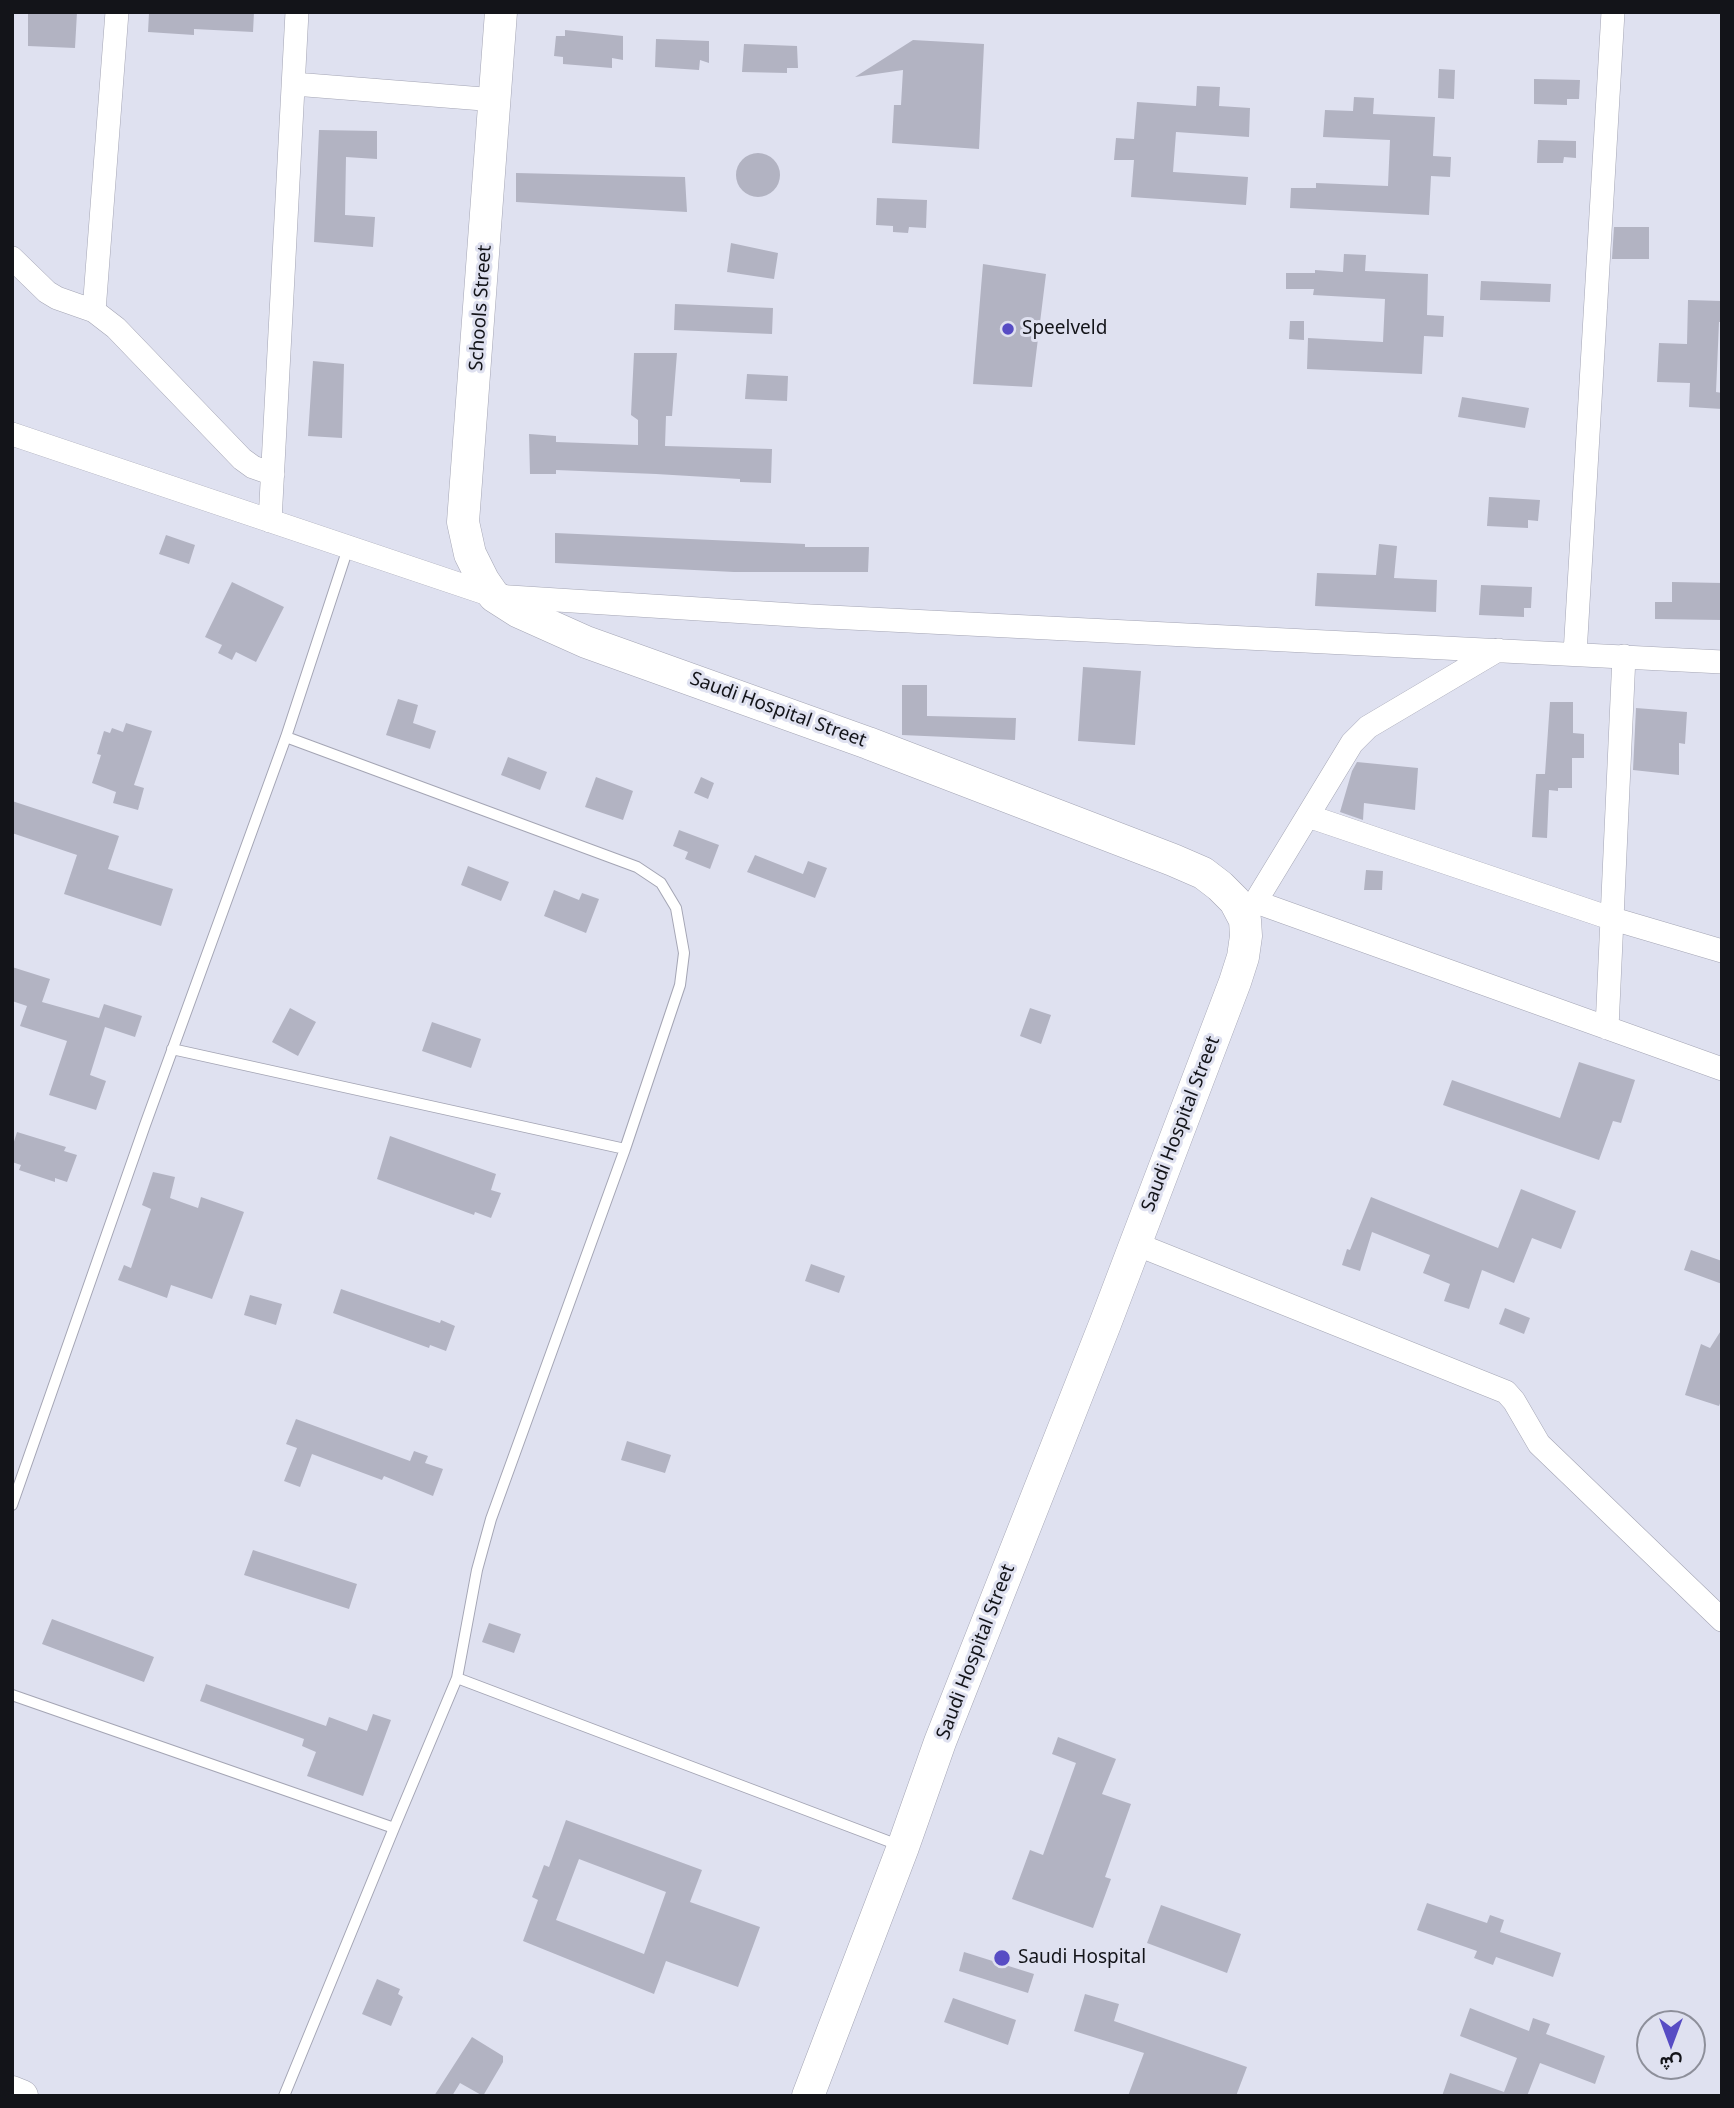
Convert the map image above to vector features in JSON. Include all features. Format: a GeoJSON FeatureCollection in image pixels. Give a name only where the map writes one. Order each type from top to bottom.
{"type":"FeatureCollection","features":[{"type":"Feature","properties":{"kind":"street"},"geometry":{"type":"LineString","coordinates":[[94,311],[117,12]]}},
{"type":"Feature","properties":{"kind":"street"},"geometry":{"type":"LineString","coordinates":[[270,521],[297,12]]}},
{"type":"Feature","properties":{"kind":"street","name":"Schools Street"},"geometry":{"type":"LineString","coordinates":[[494,596],[470,554],[463,522],[501,12]]}},
{"type":"Feature","properties":{"kind":"street"},"geometry":{"type":"LineString","coordinates":[[1575,654],[1613,12]]}},
{"type":"Feature","properties":{"kind":"street"},"geometry":{"type":"LineString","coordinates":[[294,84],[496,100]]}},
{"type":"Feature","properties":{"kind":"street"},"geometry":{"type":"LineString","coordinates":[[12,258],[47,292],[94,311],[134,346],[242,459],[253,467],[274,474]]}},
{"type":"Feature","properties":{"kind":"street"},"geometry":{"type":"LineString","coordinates":[[12,433],[494,596],[810,616],[1722,662]]}},
{"type":"Feature","properties":{"kind":"street","name":"Saudi Hospital Street"},"geometry":{"type":"LineString","coordinates":[[494,596],[519,612],[586,642],[868,743],[1173,860],[1203,873],[1250,911],[1243,957],[1235,982],[1136,1244],[940,1742],[808,2096]]}},
{"type":"Feature","properties":{"kind":"street"},"geometry":{"type":"LineString","coordinates":[[1498,650],[1368,727],[1352,743],[1250,911],[1607,1028],[1722,1069]]}},
{"type":"Feature","properties":{"kind":"street"},"geometry":{"type":"LineString","coordinates":[[1607,1028],[1624,656]]}},
{"type":"Feature","properties":{"kind":"street"},"geometry":{"type":"LineString","coordinates":[[1308,816],[1611,918],[1722,951]]}},
{"type":"Feature","properties":{"kind":"street"},"geometry":{"type":"LineString","coordinates":[[1136,1244],[1506,1392],[1539,1444],[1722,1620]]}},
{"type":"Feature","properties":{"kind":"street"},"geometry":{"type":"LineString","coordinates":[[12,2092],[22,2096]]}},
{"type":"Feature","properties":{"kind":"lane"},"geometry":{"type":"LineString","coordinates":[[12,1506],[172,1049],[286,737],[348,548]]}},
{"type":"Feature","properties":{"kind":"lane"},"geometry":{"type":"LineString","coordinates":[[284,2096],[457,1678],[477,1570],[491,1519],[625,1149],[680,985],[684,953],[676,908],[661,883],[637,867],[286,737]]}},
{"type":"Feature","properties":{"kind":"lane"},"geometry":{"type":"LineString","coordinates":[[172,1049],[625,1149]]}},
{"type":"Feature","properties":{"kind":"lane"},"geometry":{"type":"LineString","coordinates":[[457,1678],[903,1847]]}},
{"type":"Feature","properties":{"kind":"lane"},"geometry":{"type":"LineString","coordinates":[[12,1695],[394,1828]]}},
{"type":"Feature","properties":{"kind":"building"},"geometry":{"type":"Polygon","coordinates":[[[28,12],[77,12],[75,48],[28,46],[28,12]]]}},
{"type":"Feature","properties":{"kind":"building"},"geometry":{"type":"Polygon","coordinates":[[[254,12],[253,32],[194,29],[194,35],[148,32],[149,13],[254,12]]]}},
{"type":"Feature","properties":{"kind":"building"},"geometry":{"type":"Polygon","coordinates":[[[565,30],[623,36],[623,60],[612,58],[612,68],[563,64],[563,57],[554,56],[556,36],[565,36],[565,30]]]}},
{"type":"Feature","properties":{"kind":"building"},"geometry":{"type":"Polygon","coordinates":[[[656,39],[709,41],[709,63],[700,60],[699,70],[655,67],[656,39]]]}},
{"type":"Feature","properties":{"kind":"building"},"geometry":{"type":"Polygon","coordinates":[[[913,40],[984,44],[979,149],[892,143],[894,105],[901,105],[903,70],[855,77],[913,40]]]}},
{"type":"Feature","properties":{"kind":"building"},"geometry":{"type":"Polygon","coordinates":[[[744,44],[797,46],[798,68],[787,68],[787,73],[742,72],[744,44]]]}},
{"type":"Feature","properties":{"kind":"building"},"geometry":{"type":"Polygon","coordinates":[[[1439,69],[1455,70],[1454,99],[1438,98],[1439,69]]]}},
{"type":"Feature","properties":{"kind":"building"},"geometry":{"type":"Polygon","coordinates":[[[1534,79],[1580,80],[1579,99],[1567,99],[1567,105],[1534,104],[1534,79]]]}},
{"type":"Feature","properties":{"kind":"building"},"geometry":{"type":"Polygon","coordinates":[[[1197,86],[1220,87],[1219,106],[1250,108],[1249,137],[1176,132],[1173,172],[1248,177],[1246,205],[1131,197],[1134,160],[1114,160],[1116,138],[1134,139],[1137,102],[1196,106],[1197,86]]]}},
{"type":"Feature","properties":{"kind":"building"},"geometry":{"type":"Polygon","coordinates":[[[1354,97],[1374,98],[1373,114],[1435,117],[1433,156],[1451,157],[1450,177],[1431,176],[1429,215],[1290,208],[1291,188],[1316,188],[1316,183],[1388,186],[1390,140],[1323,137],[1325,110],[1353,111],[1354,97]]]}},
{"type":"Feature","properties":{"kind":"building"},"geometry":{"type":"Polygon","coordinates":[[[319,130],[377,131],[377,159],[346,157],[345,215],[375,217],[373,247],[314,242],[319,130]]]}},
{"type":"Feature","properties":{"kind":"building"},"geometry":{"type":"Polygon","coordinates":[[[1538,140],[1576,141],[1576,158],[1564,157],[1563,163],[1537,163],[1538,140]]]}},
{"type":"Feature","properties":{"kind":"building"},"geometry":{"type":"Polygon","coordinates":[[[758,153],[774,159],[780,175],[774,191],[758,197],[742,191],[736,175],[742,159],[758,153]]]}},
{"type":"Feature","properties":{"kind":"building"},"geometry":{"type":"Polygon","coordinates":[[[516,173],[685,177],[687,212],[516,202],[516,173]]]}},
{"type":"Feature","properties":{"kind":"building"},"geometry":{"type":"Polygon","coordinates":[[[877,198],[927,200],[926,228],[909,227],[908,233],[893,232],[893,226],[876,225],[877,198]]]}},
{"type":"Feature","properties":{"kind":"building"},"geometry":{"type":"Polygon","coordinates":[[[1614,227],[1649,227],[1649,259],[1612,259],[1614,227]]]}},
{"type":"Feature","properties":{"kind":"building"},"geometry":{"type":"Polygon","coordinates":[[[731,243],[778,253],[774,279],[727,272],[731,243]]]}},
{"type":"Feature","properties":{"kind":"building"},"geometry":{"type":"Polygon","coordinates":[[[1344,254],[1366,255],[1365,271],[1428,274],[1427,315],[1444,316],[1443,337],[1424,336],[1422,374],[1307,369],[1308,338],[1383,342],[1385,299],[1313,295],[1314,289],[1286,289],[1286,273],[1315,273],[1315,270],[1343,272],[1344,254]]]}},
{"type":"Feature","properties":{"kind":"building","name":"Speelveld"},"geometry":{"type":"Polygon","coordinates":[[[983,264],[1046,274],[1032,387],[973,384],[983,264]]]}},
{"type":"Feature","properties":{"kind":"building"},"geometry":{"type":"Polygon","coordinates":[[[1481,281],[1551,284],[1550,302],[1480,300],[1481,281]]]}},
{"type":"Feature","properties":{"kind":"building"},"geometry":{"type":"Polygon","coordinates":[[[1688,300],[1722,301],[1716,392],[1722,393],[1722,409],[1689,407],[1690,383],[1657,382],[1659,343],[1687,344],[1688,300]]]}},
{"type":"Feature","properties":{"kind":"building"},"geometry":{"type":"Polygon","coordinates":[[[675,304],[773,308],[772,334],[674,330],[675,304]]]}},
{"type":"Feature","properties":{"kind":"building"},"geometry":{"type":"Polygon","coordinates":[[[1290,321],[1304,321],[1304,340],[1289,339],[1290,321]]]}},
{"type":"Feature","properties":{"kind":"building"},"geometry":{"type":"Polygon","coordinates":[[[634,353],[677,353],[672,416],[666,416],[665,446],[772,449],[771,483],[740,482],[740,479],[556,470],[556,474],[530,474],[529,434],[556,436],[556,442],[638,445],[638,420],[631,415],[634,353]]]}},
{"type":"Feature","properties":{"kind":"building"},"geometry":{"type":"Polygon","coordinates":[[[313,361],[344,364],[342,438],[308,436],[313,361]]]}},
{"type":"Feature","properties":{"kind":"building"},"geometry":{"type":"Polygon","coordinates":[[[747,374],[788,376],[787,401],[745,399],[747,374]]]}},
{"type":"Feature","properties":{"kind":"building"},"geometry":{"type":"Polygon","coordinates":[[[1462,397],[1529,408],[1525,428],[1458,417],[1462,397]]]}},
{"type":"Feature","properties":{"kind":"building"},"geometry":{"type":"Polygon","coordinates":[[[1489,497],[1540,500],[1538,521],[1528,520],[1528,528],[1487,526],[1489,497]]]}},
{"type":"Feature","properties":{"kind":"building"},"geometry":{"type":"Polygon","coordinates":[[[555,533],[805,544],[805,547],[869,547],[868,572],[734,572],[555,563],[555,533]]]}},
{"type":"Feature","properties":{"kind":"building"},"geometry":{"type":"Polygon","coordinates":[[[166,535],[195,545],[189,564],[159,554],[166,535]]]}},
{"type":"Feature","properties":{"kind":"building"},"geometry":{"type":"Polygon","coordinates":[[[1379,544],[1397,546],[1394,578],[1437,580],[1436,612],[1315,606],[1317,573],[1376,575],[1379,544]]]}},
{"type":"Feature","properties":{"kind":"building"},"geometry":{"type":"Polygon","coordinates":[[[232,582],[284,607],[256,662],[236,652],[232,660],[218,653],[222,645],[205,637],[232,582]]]}},
{"type":"Feature","properties":{"kind":"building"},"geometry":{"type":"Polygon","coordinates":[[[1672,582],[1722,583],[1722,620],[1655,619],[1655,602],[1672,602],[1672,582]]]}},
{"type":"Feature","properties":{"kind":"building"},"geometry":{"type":"Polygon","coordinates":[[[1481,585],[1532,587],[1531,608],[1524,608],[1524,617],[1479,615],[1481,585]]]}},
{"type":"Feature","properties":{"kind":"building"},"geometry":{"type":"Polygon","coordinates":[[[1083,667],[1141,671],[1135,745],[1078,741],[1083,667]]]}},
{"type":"Feature","properties":{"kind":"building"},"geometry":{"type":"Polygon","coordinates":[[[902,685],[927,685],[927,716],[1016,718],[1015,740],[902,735],[902,685]]]}},
{"type":"Feature","properties":{"kind":"building"},"geometry":{"type":"Polygon","coordinates":[[[398,699],[418,705],[413,723],[436,731],[430,749],[386,735],[398,699]]]}},
{"type":"Feature","properties":{"kind":"building"},"geometry":{"type":"Polygon","coordinates":[[[1550,702],[1573,702],[1573,733],[1584,734],[1584,758],[1572,758],[1572,788],[1549,790],[1547,838],[1532,837],[1536,774],[1545,774],[1550,702]]]}},
{"type":"Feature","properties":{"kind":"building"},"geometry":{"type":"Polygon","coordinates":[[[1636,708],[1687,712],[1685,744],[1679,743],[1679,775],[1633,770],[1636,708]]]}},
{"type":"Feature","properties":{"kind":"building"},"geometry":{"type":"Polygon","coordinates":[[[126,723],[152,731],[134,785],[144,788],[138,810],[113,803],[116,792],[92,783],[101,755],[97,754],[104,731],[110,733],[112,728],[123,732],[126,723]]]}},
{"type":"Feature","properties":{"kind":"building"},"geometry":{"type":"Polygon","coordinates":[[[508,757],[547,772],[540,790],[501,775],[508,757]]]}},
{"type":"Feature","properties":{"kind":"building"},"geometry":{"type":"Polygon","coordinates":[[[1357,762],[1418,768],[1415,810],[1364,803],[1363,820],[1340,812],[1357,762]]]}},
{"type":"Feature","properties":{"kind":"building"},"geometry":{"type":"Polygon","coordinates":[[[596,777],[633,791],[623,820],[585,807],[596,777]]]}},
{"type":"Feature","properties":{"kind":"building"},"geometry":{"type":"Polygon","coordinates":[[[701,777],[714,783],[708,799],[694,793],[701,777]]]}},
{"type":"Feature","properties":{"kind":"building"},"geometry":{"type":"Polygon","coordinates":[[[12,801],[119,836],[108,869],[173,889],[161,926],[64,894],[77,855],[12,833],[12,801]]]}},
{"type":"Feature","properties":{"kind":"building"},"geometry":{"type":"Polygon","coordinates":[[[679,830],[719,845],[710,869],[685,859],[688,852],[673,846],[679,830]]]}},
{"type":"Feature","properties":{"kind":"building"},"geometry":{"type":"Polygon","coordinates":[[[755,855],[803,874],[808,861],[827,868],[815,898],[747,872],[755,855]]]}},
{"type":"Feature","properties":{"kind":"building"},"geometry":{"type":"Polygon","coordinates":[[[468,866],[509,882],[501,901],[461,885],[468,866]]]}},
{"type":"Feature","properties":{"kind":"building"},"geometry":{"type":"Polygon","coordinates":[[[1366,870],[1383,871],[1382,890],[1364,890],[1366,870]]]}},
{"type":"Feature","properties":{"kind":"building"},"geometry":{"type":"Polygon","coordinates":[[[554,890],[579,900],[582,893],[599,899],[586,933],[544,916],[554,890]]]}},
{"type":"Feature","properties":{"kind":"building"},"geometry":{"type":"Polygon","coordinates":[[[12,967],[50,979],[42,1002],[99,1018],[104,1004],[142,1016],[135,1037],[105,1027],[90,1075],[106,1081],[96,1110],[49,1095],[67,1041],[20,1026],[27,1006],[12,1001],[12,967]]]}},
{"type":"Feature","properties":{"kind":"building"},"geometry":{"type":"Polygon","coordinates":[[[290,1008],[316,1022],[298,1056],[272,1042],[290,1008]]]}},
{"type":"Feature","properties":{"kind":"building"},"geometry":{"type":"Polygon","coordinates":[[[1030,1008],[1051,1015],[1041,1044],[1020,1036],[1030,1008]]]}},
{"type":"Feature","properties":{"kind":"building"},"geometry":{"type":"Polygon","coordinates":[[[432,1022],[481,1039],[471,1068],[422,1051],[432,1022]]]}},
{"type":"Feature","properties":{"kind":"building"},"geometry":{"type":"Polygon","coordinates":[[[1579,1062],[1635,1080],[1621,1123],[1613,1121],[1599,1160],[1443,1105],[1452,1080],[1560,1118],[1579,1062]]]}},
{"type":"Feature","properties":{"kind":"building"},"geometry":{"type":"Polygon","coordinates":[[[17,1132],[66,1147],[64,1151],[77,1155],[67,1182],[55,1178],[55,1182],[19,1170],[21,1165],[12,1162],[12,1148],[17,1132]]]}},
{"type":"Feature","properties":{"kind":"building"},"geometry":{"type":"Polygon","coordinates":[[[390,1136],[496,1174],[491,1190],[501,1193],[491,1218],[475,1212],[474,1215],[377,1179],[390,1136]]]}},
{"type":"Feature","properties":{"kind":"building"},"geometry":{"type":"Polygon","coordinates":[[[153,1172],[175,1177],[170,1198],[198,1208],[201,1197],[244,1212],[212,1299],[171,1285],[167,1298],[118,1280],[124,1265],[131,1268],[151,1209],[142,1205],[153,1172]]]}},
{"type":"Feature","properties":{"kind":"building"},"geometry":{"type":"Polygon","coordinates":[[[1521,1189],[1576,1211],[1561,1249],[1532,1238],[1514,1283],[1482,1270],[1469,1309],[1444,1301],[1450,1284],[1423,1273],[1430,1255],[1372,1232],[1360,1271],[1342,1265],[1371,1197],[1498,1248],[1521,1189]]]}},
{"type":"Feature","properties":{"kind":"building"},"geometry":{"type":"Polygon","coordinates":[[[1691,1250],[1722,1261],[1722,1284],[1684,1270],[1691,1250]]]}},
{"type":"Feature","properties":{"kind":"building"},"geometry":{"type":"Polygon","coordinates":[[[811,1264],[845,1276],[839,1293],[805,1281],[811,1264]]]}},
{"type":"Feature","properties":{"kind":"building"},"geometry":{"type":"Polygon","coordinates":[[[341,1289],[455,1326],[446,1351],[430,1345],[429,1348],[333,1313],[341,1289]]]}},
{"type":"Feature","properties":{"kind":"building"},"geometry":{"type":"Polygon","coordinates":[[[250,1295],[282,1304],[276,1325],[244,1315],[250,1295]]]}},
{"type":"Feature","properties":{"kind":"building"},"geometry":{"type":"Polygon","coordinates":[[[1505,1308],[1530,1318],[1524,1334],[1499,1324],[1505,1308]]]}},
{"type":"Feature","properties":{"kind":"building"},"geometry":{"type":"Polygon","coordinates":[[[1722,1329],[1722,1398],[1719,1406],[1685,1395],[1701,1344],[1710,1348],[1722,1329]]]}},
{"type":"Feature","properties":{"kind":"building"},"geometry":{"type":"Polygon","coordinates":[[[296,1419],[410,1461],[414,1451],[428,1456],[425,1463],[443,1469],[433,1496],[384,1476],[382,1480],[312,1454],[300,1487],[284,1481],[297,1448],[286,1444],[296,1419]]]}},
{"type":"Feature","properties":{"kind":"building"},"geometry":{"type":"Polygon","coordinates":[[[627,1441],[671,1455],[665,1473],[621,1460],[627,1441]]]}},
{"type":"Feature","properties":{"kind":"building"},"geometry":{"type":"Polygon","coordinates":[[[253,1550],[357,1584],[349,1609],[244,1575],[253,1550]]]}},
{"type":"Feature","properties":{"kind":"building"},"geometry":{"type":"Polygon","coordinates":[[[52,1619],[154,1657],[144,1682],[42,1644],[52,1619]]]}},
{"type":"Feature","properties":{"kind":"building"},"geometry":{"type":"Polygon","coordinates":[[[489,1623],[521,1634],[514,1653],[482,1642],[489,1623]]]}},
{"type":"Feature","properties":{"kind":"building"},"geometry":{"type":"Polygon","coordinates":[[[206,1684],[326,1726],[329,1717],[367,1731],[373,1714],[391,1720],[363,1796],[307,1776],[316,1752],[302,1746],[304,1739],[200,1701],[206,1684]]]}},
{"type":"Feature","properties":{"kind":"building"},"geometry":{"type":"Polygon","coordinates":[[[1058,1737],[1116,1759],[1102,1794],[1131,1804],[1105,1877],[1111,1879],[1093,1928],[1012,1899],[1030,1850],[1043,1855],[1076,1763],[1052,1754],[1058,1737]]]}},
{"type":"Feature","properties":{"kind":"building"},"geometry":{"type":"Polygon","coordinates":[[[566,1820],[702,1870],[690,1902],[760,1927],[738,1987],[666,1961],[654,1994],[523,1941],[538,1900],[532,1897],[544,1865],[549,1867],[566,1820]],[[579,1859],[556,1920],[644,1954],[666,1892],[579,1859]]]}},
{"type":"Feature","properties":{"kind":"building"},"geometry":{"type":"Polygon","coordinates":[[[1427,1903],[1487,1923],[1490,1915],[1504,1920],[1500,1932],[1561,1953],[1553,1977],[1496,1957],[1493,1965],[1474,1958],[1477,1951],[1417,1930],[1427,1903]]]}},
{"type":"Feature","properties":{"kind":"building"},"geometry":{"type":"Polygon","coordinates":[[[1161,1905],[1241,1934],[1227,1973],[1147,1943],[1161,1905]]]}},
{"type":"Feature","properties":{"kind":"building"},"geometry":{"type":"Polygon","coordinates":[[[964,1952],[1034,1974],[1028,1993],[959,1971],[964,1952]]]}},
{"type":"Feature","properties":{"kind":"building"},"geometry":{"type":"Polygon","coordinates":[[[377,1979],[400,1989],[398,1994],[403,1997],[391,2026],[362,2014],[377,1979]]]}},
{"type":"Feature","properties":{"kind":"building"},"geometry":{"type":"Polygon","coordinates":[[[1085,1994],[1119,2004],[1114,2021],[1247,2067],[1236,2096],[1128,2096],[1144,2053],[1074,2031],[1085,1994]]]}},
{"type":"Feature","properties":{"kind":"building"},"geometry":{"type":"Polygon","coordinates":[[[953,1998],[1016,2020],[1008,2045],[944,2022],[953,1998]]]}},
{"type":"Feature","properties":{"kind":"building"},"geometry":{"type":"Polygon","coordinates":[[[1470,2008],[1529,2031],[1533,2018],[1550,2024],[1546,2034],[1605,2056],[1595,2084],[1540,2063],[1527,2096],[1442,2096],[1450,2073],[1504,2092],[1517,2058],[1460,2036],[1470,2008]]]}},
{"type":"Feature","properties":{"kind":"building"},"geometry":{"type":"Polygon","coordinates":[[[472,2037],[503,2056],[503,2062],[483,2096],[460,2083],[452,2096],[434,2096],[472,2037]]]}},
{"type":"Feature","properties":{"kind":"place","name":"Speelveld"},"geometry":{"type":"Point","coordinates":[1008,329]}},
{"type":"Feature","properties":{"kind":"place","name":"Saudi Hospital"},"geometry":{"type":"Point","coordinates":[1002,1958]}}]}
